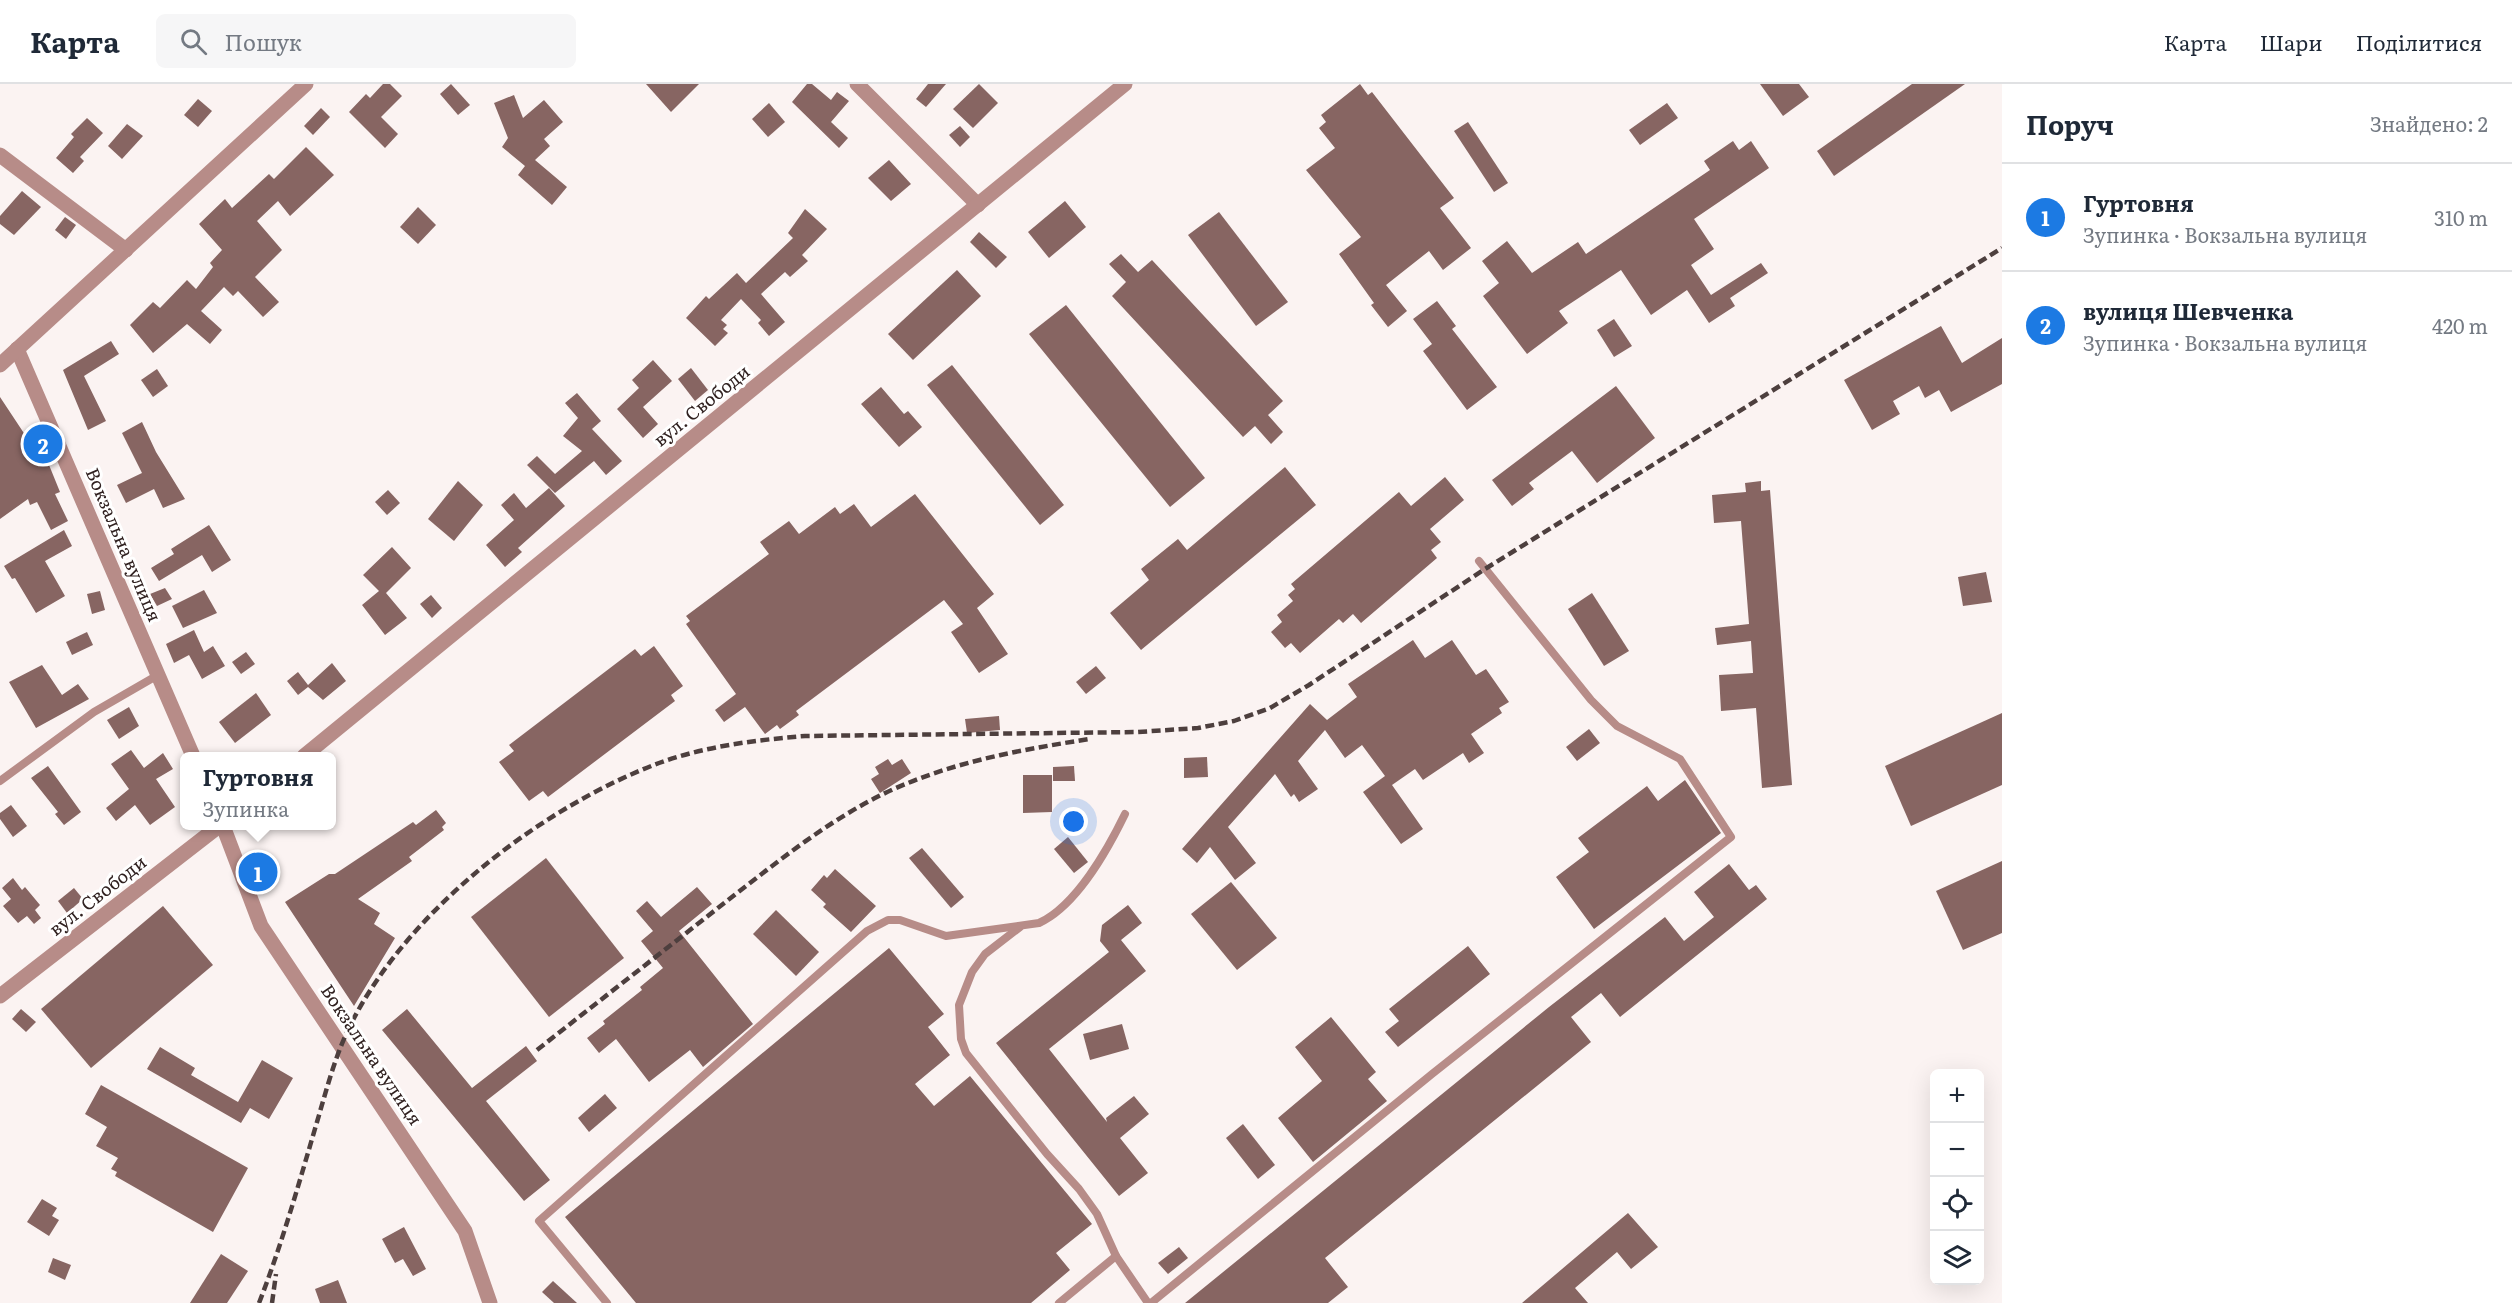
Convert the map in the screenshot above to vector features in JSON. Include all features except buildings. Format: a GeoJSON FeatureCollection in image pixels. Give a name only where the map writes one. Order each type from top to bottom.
{"type":"FeatureCollection","features":[{"type":"Feature","properties":{"kind":"street"},"geometry":{"type":"LineString","coordinates":[[0,365],[306,84]]}},
{"type":"Feature","properties":{"kind":"street"},"geometry":{"type":"LineString","coordinates":[[857,84],[978,205]]}},
{"type":"Feature","properties":{"kind":"street","name":"вул. Свободи"},"geometry":{"type":"LineString","coordinates":[[309,752],[1125,84]]}},
{"type":"Feature","properties":{"kind":"street"},"geometry":{"type":"LineString","coordinates":[[0,155],[126,250]]}},
{"type":"Feature","properties":{"kind":"street","name":"Вокзальна вулиця"},"geometry":{"type":"LineString","coordinates":[[17,349],[191,752]]}},
{"type":"Feature","properties":{"kind":"street","name":"вул. Свободи"},"geometry":{"type":"LineString","coordinates":[[0,996],[215,830]]}},
{"type":"Feature","properties":{"kind":"street","name":"Вокзальна вулиця"},"geometry":{"type":"LineString","coordinates":[[223,830],[261,926],[465,1231],[490,1303]]}},
{"type":"Feature","properties":{"kind":"lane"},"geometry":{"type":"LineString","coordinates":[[1020,927],[985,954],[972,972],[959,1005],[961,1039],[966,1053],[1047,1154],[1079,1189],[1097,1214],[1116,1256],[1149,1303],[1432,1074],[1731,837],[1680,759],[1617,726],[1591,700],[1479,561]]}},
{"type":"Feature","properties":{"kind":"lane"},"geometry":{"type":"LineString","coordinates":[[0,782],[94,712],[158,675]]}},
{"type":"Feature","properties":{"kind":"lane"},"geometry":{"type":"LineString","coordinates":[[607,1303],[539,1221],[851,945],[879,923],[900,920],[946,936],[979,930],[1020,927],[1046,920],[1061,908],[1109,847],[1125,814]]}},
{"type":"Feature","properties":{"kind":"lane"},"geometry":{"type":"LineString","coordinates":[[1059,1303],[1116,1256]]}},
{"type":"Feature","properties":{"kind":"railway"},"geometry":{"type":"LineString","coordinates":[[259,1303],[283,1236],[337,1057],[353,1020],[378,979],[409,939],[444,901],[526,834],[570,806],[615,782],[659,763],[695,752],[750,742],[805,736],[1138,732],[1198,728],[1234,721],[1270,708],[1309,685],[1485,569],[2002,248]]}},
{"type":"Feature","properties":{"kind":"railway"},"geometry":{"type":"LineString","coordinates":[[537,1050],[789,853],[858,807],[908,783],[952,767],[1020,751],[1089,739]]}},
{"type":"Feature","properties":{"kind":"railway"},"geometry":{"type":"LineString","coordinates":[[272,1303],[276,1274]]}},
{"type":"Feature","properties":{"kind":"place","name":"вулиця Шевченка"},"geometry":{"type":"Point","coordinates":[43,444]}},
{"type":"Feature","properties":{"kind":"place","name":"Гуртовня"},"geometry":{"type":"Point","coordinates":[258,872]}}]}
